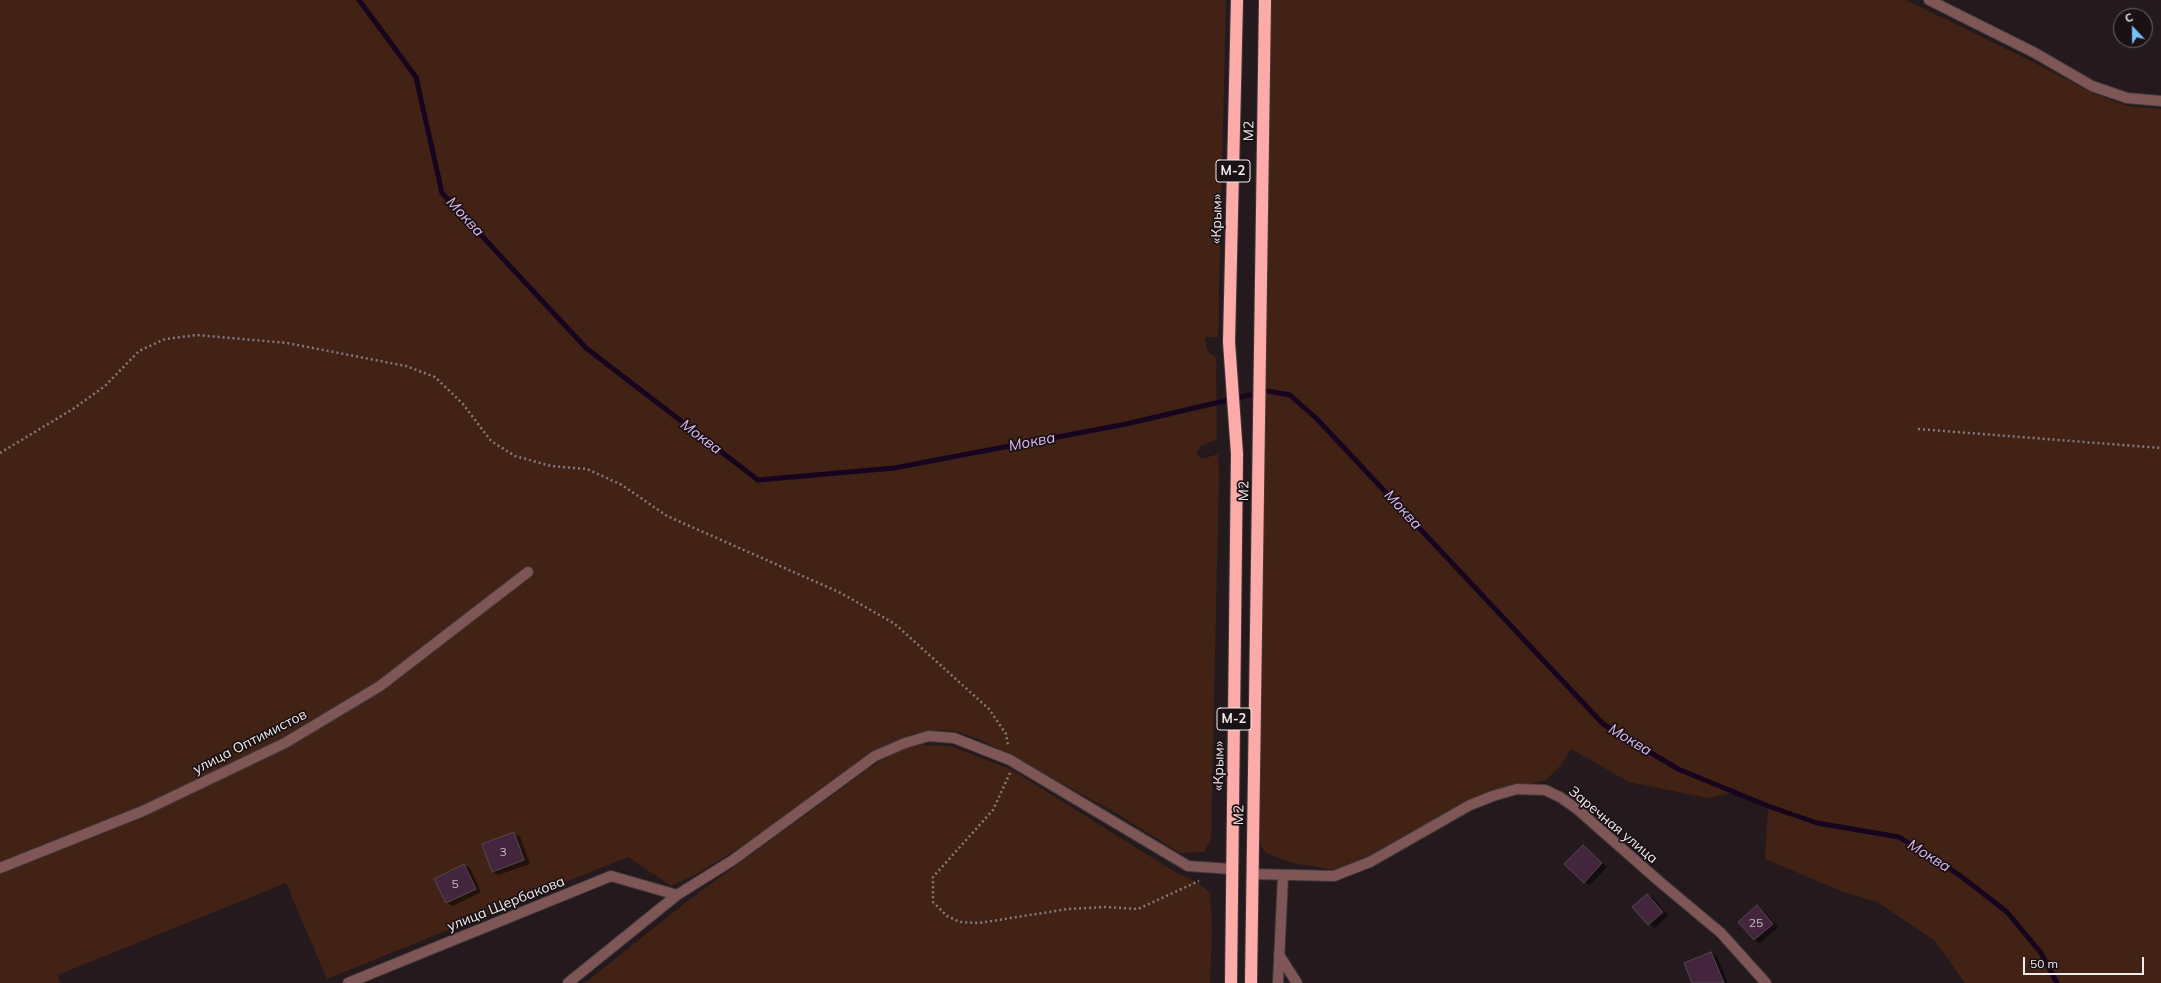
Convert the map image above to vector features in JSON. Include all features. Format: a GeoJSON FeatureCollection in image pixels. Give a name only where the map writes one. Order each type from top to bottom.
{"type":"FeatureCollection","features":[{"type":"Feature","properties":{"kind":"highway","name":"«Крым»"},"geometry":{"type":"LineString","coordinates":[[1231,983],[1237,454],[1230,342],[1238,0]]}},
{"type":"Feature","properties":{"kind":"highway","name":"М2"},"geometry":{"type":"LineString","coordinates":[[1251,983],[1265,0]]}},
{"type":"Feature","properties":{"kind":"street"},"geometry":{"type":"LineString","coordinates":[[1929,0],[2035,53],[2092,86],[2127,98],[2161,101]]}},
{"type":"Feature","properties":{"kind":"street","name":"улица Оптимистов"},"geometry":{"type":"LineString","coordinates":[[0,868],[142,811],[285,744],[380,686],[528,572]]}},
{"type":"Feature","properties":{"kind":"street"},"geometry":{"type":"LineString","coordinates":[[568,983],[677,895],[733,860],[875,756],[905,742],[928,736],[954,738],[1010,760],[1188,866],[1231,869]]}},
{"type":"Feature","properties":{"kind":"street","name":"Заречная улица"},"geometry":{"type":"LineString","coordinates":[[1253,874],[1283,876],[1334,876],[1370,862],[1470,805],[1517,789],[1545,790],[1560,797],[1577,809],[1721,933],[1766,983]]}},
{"type":"Feature","properties":{"kind":"street","name":"улица Щербакова"},"geometry":{"type":"LineString","coordinates":[[348,983],[612,876],[677,895]]}},
{"type":"Feature","properties":{"kind":"street"},"geometry":{"type":"LineString","coordinates":[[1278,983],[1283,876]]}},
{"type":"Feature","properties":{"kind":"street"},"geometry":{"type":"LineString","coordinates":[[1279,955],[1297,983]]}},
{"type":"Feature","properties":{"kind":"path"},"geometry":{"type":"LineString","coordinates":[[0,453],[73,409],[105,386],[139,352],[165,339],[197,335],[287,343],[406,366],[435,377],[463,404],[491,441],[515,456],[551,466],[588,470],[622,485],[667,516],[841,593],[894,624],[989,709],[1006,734],[1012,770],[993,810],[933,876],[933,902],[947,916],[960,922],[979,923],[1068,909],[1106,907],[1138,909],[1202,880]]}},
{"type":"Feature","properties":{"kind":"path"},"geometry":{"type":"LineString","coordinates":[[1918,428],[2161,448]]}},
{"type":"Feature","properties":{"kind":"shaded area"},"geometry":{"type":"Polygon","coordinates":[[[0,0],[1226,0],[1218,337],[1205,337],[1206,347],[1210,354],[1216,357],[1217,439],[1201,446],[1196,454],[1202,459],[1218,454],[1219,474],[1211,838],[1204,852],[1180,853],[1111,810],[981,740],[955,731],[931,730],[910,735],[872,752],[762,834],[697,874],[671,886],[628,857],[327,979],[286,883],[58,975],[60,983],[0,983],[0,871],[288,746],[384,690],[434,650],[282,741],[140,807],[0,863],[0,0]]]}},
{"type":"Feature","properties":{"kind":"shaded area"},"geometry":{"type":"Polygon","coordinates":[[[1266,0],[1906,0],[2033,62],[2092,93],[2127,106],[2161,109],[2161,983],[1965,983],[1935,941],[1879,903],[1841,891],[1765,859],[1768,806],[1736,792],[1708,798],[1629,782],[1571,749],[1561,765],[1546,780],[1517,787],[1369,861],[1333,870],[1290,862],[1266,853],[1255,836],[1266,0]]]}},
{"type":"Feature","properties":{"kind":"shaded area"},"geometry":{"type":"Polygon","coordinates":[[[921,745],[951,746],[1012,770],[1175,872],[1197,882],[1210,892],[1212,933],[1210,983],[585,983],[690,899],[878,762],[904,749],[921,745]]]}},
{"type":"Feature","properties":{"kind":"building"},"geometry":{"type":"Polygon","coordinates":[[[514,832],[524,860],[492,872],[482,844],[514,832]]]}},
{"type":"Feature","properties":{"kind":"building"},"geometry":{"type":"Polygon","coordinates":[[[1583,845],[1602,863],[1584,883],[1564,864],[1583,845]]]}},
{"type":"Feature","properties":{"kind":"building"},"geometry":{"type":"Polygon","coordinates":[[[464,864],[476,889],[446,903],[434,879],[464,864]]]}},
{"type":"Feature","properties":{"kind":"building"},"geometry":{"type":"Polygon","coordinates":[[[1647,894],[1663,912],[1648,925],[1632,907],[1647,894]]]}},
{"type":"Feature","properties":{"kind":"building"},"geometry":{"type":"Polygon","coordinates":[[[1757,905],[1773,924],[1754,940],[1738,922],[1757,905]]]}},
{"type":"Feature","properties":{"kind":"building"},"geometry":{"type":"Polygon","coordinates":[[[1711,952],[1724,983],[1692,983],[1684,963],[1711,952]]]}},
{"type":"Feature","properties":{"kind":"waterway","name":"Моква"},"geometry":{"type":"LineString","coordinates":[[359,0],[416,77],[442,193],[586,348],[758,480],[894,468],[1126,424],[1250,395]]}},
{"type":"Feature","properties":{"kind":"waterway","name":"Моква"},"geometry":{"type":"LineString","coordinates":[[1268,391],[1290,395],[1317,419],[1603,724],[1678,769],[1768,806],[1817,823],[1899,837],[1958,874],[2007,912],[2041,953],[2057,983]]}}]}
